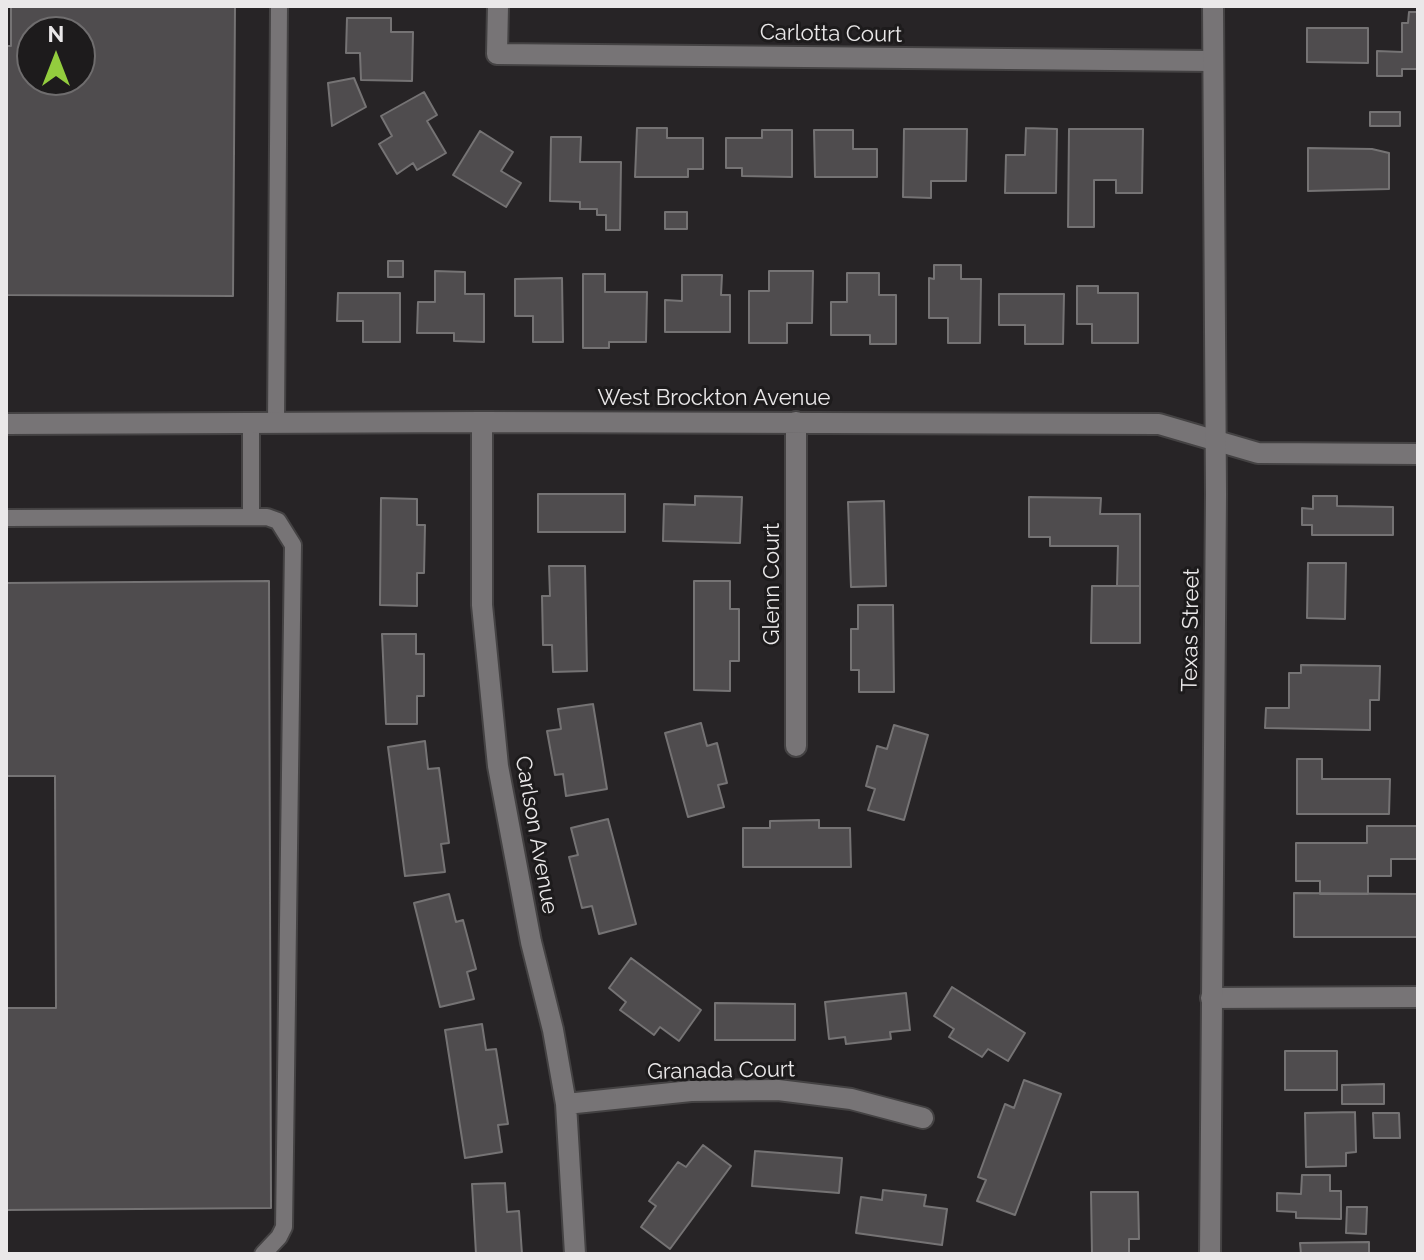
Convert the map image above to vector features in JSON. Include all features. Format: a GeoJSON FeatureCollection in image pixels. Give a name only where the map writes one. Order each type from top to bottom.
{"type":"FeatureCollection","features":[{"type":"Feature","properties":{"kind":"street","name":"Carlotta Court"},"geometry":{"type":"LineString","coordinates":[[498,6],[497,54],[1213,61]]}},
{"type":"Feature","properties":{"kind":"street","name":"Texas Street"},"geometry":{"type":"LineString","coordinates":[[1210,1254],[1215,442],[1213,6]]}},
{"type":"Feature","properties":{"kind":"street","name":"Carlson Avenue"},"geometry":{"type":"LineString","coordinates":[[482,422],[482,605],[498,766],[566,1104],[575,1254]]}},
{"type":"Feature","properties":{"kind":"street","name":"Glenn Court"},"geometry":{"type":"LineString","coordinates":[[796,422],[796,746]]}},
{"type":"Feature","properties":{"kind":"street","name":"West Brockton Avenue"},"geometry":{"type":"LineString","coordinates":[[6,424],[1159,424],[1258,453],[1418,454]]}},
{"type":"Feature","properties":{"kind":"street"},"geometry":{"type":"LineString","coordinates":[[1211,998],[1418,997]]}},
{"type":"Feature","properties":{"kind":"street","name":"Granada Court"},"geometry":{"type":"LineString","coordinates":[[566,1104],[691,1091],[778,1090],[851,1099],[923,1118]]}},
{"type":"Feature","properties":{"kind":"lane"},"geometry":{"type":"LineString","coordinates":[[276,423],[279,6]]}},
{"type":"Feature","properties":{"kind":"lane"},"geometry":{"type":"LineString","coordinates":[[251,423],[251,516]]}},
{"type":"Feature","properties":{"kind":"lane"},"geometry":{"type":"LineString","coordinates":[[6,518],[267,517],[278,521],[293,545],[284,1227],[263,1254]]}},
{"type":"Feature","properties":{"kind":"building"},"geometry":{"type":"Polygon","coordinates":[[[11,6],[235,6],[233,296],[6,295],[6,46],[11,46],[11,6]]]}},
{"type":"Feature","properties":{"kind":"building"},"geometry":{"type":"Polygon","coordinates":[[[1409,12],[1418,12],[1418,69],[1402,69],[1402,76],[1377,76],[1377,51],[1402,52],[1402,23],[1408,23],[1409,12]]]}},
{"type":"Feature","properties":{"kind":"building"},"geometry":{"type":"Polygon","coordinates":[[[347,18],[391,18],[391,32],[413,32],[412,81],[361,80],[360,53],[346,53],[347,18]]]}},
{"type":"Feature","properties":{"kind":"building"},"geometry":{"type":"Polygon","coordinates":[[[1307,28],[1368,28],[1368,63],[1307,62],[1307,28]]]}},
{"type":"Feature","properties":{"kind":"building"},"geometry":{"type":"Polygon","coordinates":[[[354,78],[366,107],[332,126],[328,83],[354,78]]]}},
{"type":"Feature","properties":{"kind":"building"},"geometry":{"type":"Polygon","coordinates":[[[424,92],[437,115],[427,121],[446,153],[417,170],[413,163],[397,174],[379,144],[392,136],[381,116],[424,92]]]}},
{"type":"Feature","properties":{"kind":"building"},"geometry":{"type":"Polygon","coordinates":[[[1370,112],[1400,112],[1400,126],[1370,126],[1370,112]]]}},
{"type":"Feature","properties":{"kind":"building"},"geometry":{"type":"Polygon","coordinates":[[[637,128],[667,128],[667,138],[703,138],[703,169],[688,169],[688,177],[635,177],[637,128]]]}},
{"type":"Feature","properties":{"kind":"building"},"geometry":{"type":"Polygon","coordinates":[[[1026,128],[1057,129],[1056,193],[1005,193],[1006,155],[1025,155],[1026,128]]]}},
{"type":"Feature","properties":{"kind":"building"},"geometry":{"type":"Polygon","coordinates":[[[904,129],[967,129],[966,181],[931,181],[931,198],[903,197],[904,129]]]}},
{"type":"Feature","properties":{"kind":"building"},"geometry":{"type":"Polygon","coordinates":[[[1069,129],[1143,129],[1142,193],[1116,193],[1116,180],[1094,180],[1094,227],[1068,227],[1069,129]]]}},
{"type":"Feature","properties":{"kind":"building"},"geometry":{"type":"Polygon","coordinates":[[[762,130],[792,130],[792,177],[742,176],[742,168],[726,168],[726,138],[762,138],[762,130]]]}},
{"type":"Feature","properties":{"kind":"building"},"geometry":{"type":"Polygon","coordinates":[[[814,130],[853,130],[853,149],[877,149],[877,177],[815,177],[814,130]]]}},
{"type":"Feature","properties":{"kind":"building"},"geometry":{"type":"Polygon","coordinates":[[[480,131],[513,152],[501,171],[521,183],[506,207],[453,175],[480,131]]]}},
{"type":"Feature","properties":{"kind":"building"},"geometry":{"type":"Polygon","coordinates":[[[551,137],[581,137],[580,162],[621,162],[620,230],[606,230],[606,215],[597,215],[597,209],[580,209],[580,202],[550,201],[551,137]]]}},
{"type":"Feature","properties":{"kind":"building"},"geometry":{"type":"Polygon","coordinates":[[[1308,148],[1372,149],[1389,153],[1389,189],[1308,191],[1308,148]]]}},
{"type":"Feature","properties":{"kind":"building"},"geometry":{"type":"Polygon","coordinates":[[[665,212],[687,212],[687,229],[665,229],[665,212]]]}},
{"type":"Feature","properties":{"kind":"building"},"geometry":{"type":"Polygon","coordinates":[[[388,261],[403,261],[403,277],[388,277],[388,261]]]}},
{"type":"Feature","properties":{"kind":"building"},"geometry":{"type":"Polygon","coordinates":[[[934,265],[961,265],[961,279],[981,279],[980,343],[948,343],[948,318],[929,318],[929,278],[934,279],[934,265]]]}},
{"type":"Feature","properties":{"kind":"building"},"geometry":{"type":"Polygon","coordinates":[[[435,271],[465,272],[465,294],[484,294],[484,342],[454,341],[454,333],[417,333],[418,302],[435,302],[435,271]]]}},
{"type":"Feature","properties":{"kind":"building"},"geometry":{"type":"Polygon","coordinates":[[[769,271],[813,271],[812,323],[787,323],[787,343],[749,343],[749,291],[769,291],[769,271]]]}},
{"type":"Feature","properties":{"kind":"building"},"geometry":{"type":"Polygon","coordinates":[[[847,273],[879,273],[879,295],[896,295],[896,344],[870,344],[870,335],[831,335],[831,302],[847,302],[847,273]]]}},
{"type":"Feature","properties":{"kind":"building"},"geometry":{"type":"Polygon","coordinates":[[[583,274],[605,274],[605,292],[647,292],[646,342],[609,342],[609,348],[583,348],[583,274]]]}},
{"type":"Feature","properties":{"kind":"building"},"geometry":{"type":"Polygon","coordinates":[[[682,275],[722,275],[721,295],[730,295],[730,332],[665,332],[665,300],[682,301],[682,275]]]}},
{"type":"Feature","properties":{"kind":"building"},"geometry":{"type":"Polygon","coordinates":[[[562,278],[563,342],[533,342],[533,316],[515,316],[515,279],[562,278]]]}},
{"type":"Feature","properties":{"kind":"building"},"geometry":{"type":"Polygon","coordinates":[[[1077,286],[1098,286],[1098,293],[1138,293],[1138,343],[1092,343],[1092,324],[1077,324],[1077,286]]]}},
{"type":"Feature","properties":{"kind":"building"},"geometry":{"type":"Polygon","coordinates":[[[338,293],[400,293],[400,342],[363,342],[363,321],[337,321],[338,293]]]}},
{"type":"Feature","properties":{"kind":"building"},"geometry":{"type":"Polygon","coordinates":[[[999,294],[1064,294],[1063,344],[1025,344],[1025,325],[999,325],[999,294]]]}},
{"type":"Feature","properties":{"kind":"building"},"geometry":{"type":"Polygon","coordinates":[[[538,494],[625,494],[625,532],[538,532],[538,494]]]}},
{"type":"Feature","properties":{"kind":"building"},"geometry":{"type":"Polygon","coordinates":[[[695,496],[742,497],[740,543],[663,541],[664,504],[695,505],[695,496]]]}},
{"type":"Feature","properties":{"kind":"building"},"geometry":{"type":"Polygon","coordinates":[[[1313,496],[1337,496],[1337,506],[1393,507],[1393,535],[1312,535],[1312,525],[1302,525],[1302,508],[1313,509],[1313,496]]]}},
{"type":"Feature","properties":{"kind":"building"},"geometry":{"type":"Polygon","coordinates":[[[1029,497],[1101,498],[1100,514],[1140,514],[1140,586],[1117,586],[1118,546],[1050,546],[1050,537],[1029,537],[1029,497]]]}},
{"type":"Feature","properties":{"kind":"building"},"geometry":{"type":"Polygon","coordinates":[[[381,498],[417,499],[417,525],[425,525],[424,573],[417,573],[417,606],[380,605],[381,498]]]}},
{"type":"Feature","properties":{"kind":"building"},"geometry":{"type":"Polygon","coordinates":[[[884,501],[886,586],[851,587],[848,502],[884,501]]]}},
{"type":"Feature","properties":{"kind":"building"},"geometry":{"type":"Polygon","coordinates":[[[1308,563],[1346,563],[1345,619],[1307,618],[1308,563]]]}},
{"type":"Feature","properties":{"kind":"building"},"geometry":{"type":"Polygon","coordinates":[[[549,566],[585,566],[587,671],[553,672],[552,645],[543,645],[542,596],[550,596],[549,566]]]}},
{"type":"Feature","properties":{"kind":"building"},"geometry":{"type":"Polygon","coordinates":[[[269,581],[271,1208],[6,1210],[6,1008],[56,1008],[55,776],[6,776],[6,583],[269,581]]]}},
{"type":"Feature","properties":{"kind":"building"},"geometry":{"type":"Polygon","coordinates":[[[694,581],[730,581],[730,609],[739,609],[739,661],[730,661],[730,691],[694,690],[694,581]]]}},
{"type":"Feature","properties":{"kind":"building"},"geometry":{"type":"Polygon","coordinates":[[[1092,586],[1140,586],[1140,643],[1091,643],[1092,586]]]}},
{"type":"Feature","properties":{"kind":"building"},"geometry":{"type":"Polygon","coordinates":[[[858,605],[893,605],[894,692],[859,692],[859,670],[851,670],[851,629],[858,629],[858,605]]]}},
{"type":"Feature","properties":{"kind":"building"},"geometry":{"type":"Polygon","coordinates":[[[382,634],[416,634],[416,654],[424,654],[424,696],[417,696],[417,724],[386,724],[382,634]]]}},
{"type":"Feature","properties":{"kind":"building"},"geometry":{"type":"Polygon","coordinates":[[[1301,665],[1380,666],[1379,700],[1370,700],[1370,730],[1265,728],[1266,708],[1289,708],[1289,673],[1301,673],[1301,665]]]}},
{"type":"Feature","properties":{"kind":"building"},"geometry":{"type":"Polygon","coordinates":[[[593,704],[607,789],[566,796],[563,774],[555,775],[547,731],[561,729],[558,709],[593,704]]]}},
{"type":"Feature","properties":{"kind":"building"},"geometry":{"type":"Polygon","coordinates":[[[701,723],[707,746],[717,743],[727,783],[718,785],[724,807],[688,817],[665,733],[701,723]]]}},
{"type":"Feature","properties":{"kind":"building"},"geometry":{"type":"Polygon","coordinates":[[[894,725],[928,735],[904,820],[868,810],[875,789],[866,786],[877,746],[887,749],[894,725]]]}},
{"type":"Feature","properties":{"kind":"building"},"geometry":{"type":"Polygon","coordinates":[[[425,741],[428,769],[439,768],[449,843],[441,844],[445,872],[405,876],[388,747],[425,741]]]}},
{"type":"Feature","properties":{"kind":"building"},"geometry":{"type":"Polygon","coordinates":[[[1297,759],[1322,759],[1322,779],[1390,779],[1389,814],[1297,814],[1297,759]]]}},
{"type":"Feature","properties":{"kind":"building"},"geometry":{"type":"Polygon","coordinates":[[[608,819],[636,924],[599,934],[592,906],[582,908],[569,857],[578,855],[571,828],[608,819]]]}},
{"type":"Feature","properties":{"kind":"building"},"geometry":{"type":"Polygon","coordinates":[[[819,820],[819,828],[850,828],[851,867],[743,867],[743,828],[770,828],[770,821],[819,820]]]}},
{"type":"Feature","properties":{"kind":"building"},"geometry":{"type":"Polygon","coordinates":[[[1367,826],[1418,826],[1418,859],[1391,859],[1391,876],[1368,876],[1368,894],[1320,894],[1320,881],[1296,881],[1296,843],[1367,843],[1367,826]]]}},
{"type":"Feature","properties":{"kind":"building"},"geometry":{"type":"Polygon","coordinates":[[[1294,893],[1418,894],[1418,937],[1294,937],[1294,893]]]}},
{"type":"Feature","properties":{"kind":"building"},"geometry":{"type":"Polygon","coordinates":[[[449,894],[456,922],[463,920],[476,969],[467,972],[474,999],[440,1007],[414,903],[449,894]]]}},
{"type":"Feature","properties":{"kind":"building"},"geometry":{"type":"Polygon","coordinates":[[[631,958],[701,1010],[679,1041],[660,1027],[654,1035],[620,1010],[626,1002],[609,988],[631,958]]]}},
{"type":"Feature","properties":{"kind":"building"},"geometry":{"type":"Polygon","coordinates":[[[952,987],[1025,1033],[1008,1061],[988,1049],[982,1057],[949,1037],[954,1029],[934,1016],[952,987]]]}},
{"type":"Feature","properties":{"kind":"building"},"geometry":{"type":"Polygon","coordinates":[[[906,993],[910,1030],[890,1032],[891,1039],[846,1044],[845,1037],[829,1039],[825,1002],[906,993]]]}},
{"type":"Feature","properties":{"kind":"building"},"geometry":{"type":"Polygon","coordinates":[[[715,1003],[795,1004],[795,1040],[715,1040],[715,1003]]]}},
{"type":"Feature","properties":{"kind":"building"},"geometry":{"type":"Polygon","coordinates":[[[482,1024],[486,1050],[496,1049],[508,1124],[498,1125],[502,1152],[465,1158],[445,1030],[482,1024]]]}},
{"type":"Feature","properties":{"kind":"building"},"geometry":{"type":"Polygon","coordinates":[[[1285,1051],[1337,1051],[1337,1090],[1285,1090],[1285,1051]]]}},
{"type":"Feature","properties":{"kind":"building"},"geometry":{"type":"Polygon","coordinates":[[[1024,1080],[1061,1094],[1015,1215],[977,1201],[986,1180],[978,1177],[1005,1104],[1014,1108],[1024,1080]]]}},
{"type":"Feature","properties":{"kind":"building"},"geometry":{"type":"Polygon","coordinates":[[[1384,1084],[1384,1104],[1342,1104],[1342,1085],[1384,1084]]]}},
{"type":"Feature","properties":{"kind":"building"},"geometry":{"type":"Polygon","coordinates":[[[1355,1112],[1356,1152],[1346,1153],[1346,1166],[1306,1167],[1305,1113],[1355,1112]]]}},
{"type":"Feature","properties":{"kind":"building"},"geometry":{"type":"Polygon","coordinates":[[[1373,1113],[1399,1113],[1400,1138],[1374,1138],[1373,1113]]]}},
{"type":"Feature","properties":{"kind":"building"},"geometry":{"type":"Polygon","coordinates":[[[703,1145],[731,1166],[670,1249],[641,1227],[656,1206],[649,1201],[678,1162],[686,1167],[703,1145]]]}},
{"type":"Feature","properties":{"kind":"building"},"geometry":{"type":"Polygon","coordinates":[[[755,1151],[842,1158],[839,1193],[752,1186],[755,1151]]]}},
{"type":"Feature","properties":{"kind":"building"},"geometry":{"type":"Polygon","coordinates":[[[1302,1175],[1330,1175],[1330,1191],[1341,1191],[1341,1219],[1296,1218],[1296,1212],[1277,1211],[1277,1193],[1301,1194],[1302,1175]]]}},
{"type":"Feature","properties":{"kind":"building"},"geometry":{"type":"Polygon","coordinates":[[[505,1183],[507,1212],[519,1211],[522,1254],[476,1254],[472,1184],[505,1183]]]}},
{"type":"Feature","properties":{"kind":"building"},"geometry":{"type":"Polygon","coordinates":[[[883,1190],[926,1195],[924,1206],[947,1209],[942,1245],[856,1233],[861,1197],[882,1200],[883,1190]]]}},
{"type":"Feature","properties":{"kind":"building"},"geometry":{"type":"Polygon","coordinates":[[[1091,1192],[1138,1192],[1139,1239],[1129,1239],[1129,1254],[1092,1254],[1091,1192]]]}},
{"type":"Feature","properties":{"kind":"building"},"geometry":{"type":"Polygon","coordinates":[[[1347,1207],[1367,1207],[1366,1234],[1346,1233],[1347,1207]]]}},
{"type":"Feature","properties":{"kind":"building"},"geometry":{"type":"Polygon","coordinates":[[[1369,1242],[1369,1254],[1301,1254],[1300,1243],[1369,1242]]]}}]}
